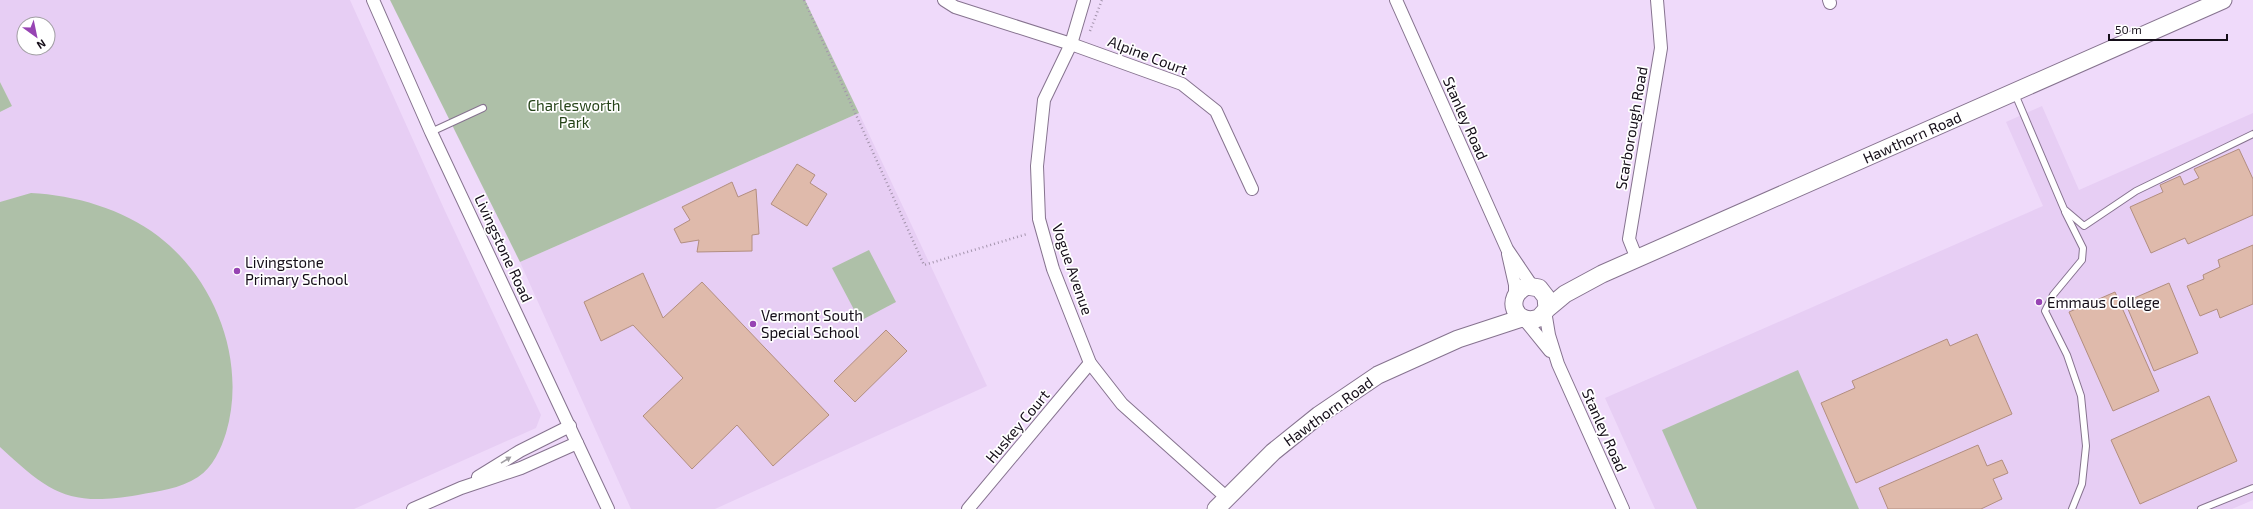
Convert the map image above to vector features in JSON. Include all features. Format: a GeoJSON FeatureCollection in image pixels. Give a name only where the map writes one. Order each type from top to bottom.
{"type":"FeatureCollection","features":[{"type":"Feature","properties":{"kind":"main road","name":"Hawthorn Road"},"geometry":{"type":"LineString","coordinates":[[1546,310],[1565,294],[1602,274],[2223,0]]}},
{"type":"Feature","properties":{"kind":"main road","name":"Hawthorn Road"},"geometry":{"type":"LineString","coordinates":[[1533,286],[1560,285],[1602,274]]}},
{"type":"Feature","properties":{"kind":"main road"},"geometry":{"type":"LineString","coordinates":[[1533,286],[1543,292],[1548,303],[1546,310],[1539,318],[1534,320],[1523,318],[1514,308],[1515,297],[1522,289],[1533,286]]}},
{"type":"Feature","properties":{"kind":"main road","name":"Hawthorn Road"},"geometry":{"type":"LineString","coordinates":[[1458,339],[1502,312],[1515,297]]}},
{"type":"Feature","properties":{"kind":"main road","name":"Hawthorn Road"},"geometry":{"type":"LineString","coordinates":[[1221,503],[1273,452],[1319,415],[1378,375],[1458,339],[1523,318]]}},
{"type":"Feature","properties":{"kind":"street","name":"Livingstone Road"},"geometry":{"type":"LineString","coordinates":[[373,0],[431,132],[608,509]]}},
{"type":"Feature","properties":{"kind":"street","name":"Alpine Court"},"geometry":{"type":"LineString","coordinates":[[944,0],[955,7],[1071,44],[1182,84],[1216,111],[1252,189]]}},
{"type":"Feature","properties":{"kind":"street","name":"Vogue Avenue"},"geometry":{"type":"LineString","coordinates":[[1084,0],[1071,44],[1044,100],[1037,166],[1039,219],[1053,269],[1090,363],[1122,404],[1221,503]]}},
{"type":"Feature","properties":{"kind":"street","name":"Stanley Road"},"geometry":{"type":"LineString","coordinates":[[1396,0],[1507,249],[1533,286]]}},
{"type":"Feature","properties":{"kind":"street","name":"Scarborough Road"},"geometry":{"type":"LineString","coordinates":[[1637,259],[1629,239],[1661,48],[1657,0]]}},
{"type":"Feature","properties":{"kind":"street","name":"Stanley Road"},"geometry":{"type":"LineString","coordinates":[[1507,249],[1515,285],[1515,297]]}},
{"type":"Feature","properties":{"kind":"street","name":"Stanley Road"},"geometry":{"type":"LineString","coordinates":[[1546,310],[1549,335],[1558,364],[1623,509]]}},
{"type":"Feature","properties":{"kind":"street","name":"Stanley Road"},"geometry":{"type":"LineString","coordinates":[[1523,318],[1542,340],[1558,364]]}},
{"type":"Feature","properties":{"kind":"street","name":"Huskey Court"},"geometry":{"type":"LineString","coordinates":[[968,509],[1090,363]]}},
{"type":"Feature","properties":{"kind":"street"},"geometry":{"type":"LineString","coordinates":[[461,488],[520,451],[570,426]]}},
{"type":"Feature","properties":{"kind":"street"},"geometry":{"type":"LineString","coordinates":[[413,509],[461,488],[521,468],[577,444]]}},
{"type":"Feature","properties":{"kind":"lane"},"geometry":{"type":"LineString","coordinates":[[2014,92],[2064,209],[2083,248],[2082,260],[2053,295],[2045,311],[2067,354],[2081,396],[2086,446],[2082,484],[2072,509]]}},
{"type":"Feature","properties":{"kind":"lane"},"geometry":{"type":"LineString","coordinates":[[431,132],[483,108]]}},
{"type":"Feature","properties":{"kind":"lane"},"geometry":{"type":"LineString","coordinates":[[2064,209],[2084,226],[2136,191],[2253,134]]}},
{"type":"Feature","properties":{"kind":"lane"},"geometry":{"type":"LineString","coordinates":[[2200,509],[2253,488]]}},
{"type":"Feature","properties":{"kind":"path"},"geometry":{"type":"LineString","coordinates":[[804,0],[924,265],[1027,234]]}},
{"type":"Feature","properties":{"kind":"path"},"geometry":{"type":"LineString","coordinates":[[1090,33],[1102,0]]}},
{"type":"Feature","properties":{"kind":"shaded area","name":"Livingstone Primary School"},"geometry":{"type":"Polygon","coordinates":[[[0,0],[350,0],[445,211],[541,415],[536,428],[354,509],[0,509],[0,112],[12,106],[0,82],[0,0]]]}},
{"type":"Feature","properties":{"kind":"shaded area","name":"Emmaus College"},"geometry":{"type":"Polygon","coordinates":[[[2042,106],[2079,190],[2253,113],[2253,500],[2232,509],[1655,509],[1605,398],[2043,206],[2006,122],[2042,106]]]}},
{"type":"Feature","properties":{"kind":"shaded area","name":"Vermont South Special School"},"geometry":{"type":"Polygon","coordinates":[[[859,113],[987,386],[715,509],[631,509],[520,262],[859,113]]]}},
{"type":"Feature","properties":{"kind":"green space","name":"Charlesworth Park"},"geometry":{"type":"Polygon","coordinates":[[[390,0],[805,0],[859,113],[520,262],[390,0]]]}},
{"type":"Feature","properties":{"kind":"green space"},"geometry":{"type":"Polygon","coordinates":[[[0,82],[12,106],[0,112],[0,82]]]}},
{"type":"Feature","properties":{"kind":"green space"},"geometry":{"type":"Polygon","coordinates":[[[31,193],[47,194],[81,200],[114,211],[144,226],[178,254],[196,275],[211,299],[222,324],[229,351],[232,378],[231,406],[222,445],[212,463],[198,477],[169,489],[138,495],[94,499],[77,497],[62,493],[47,486],[17,463],[0,447],[0,202],[31,193]]]}},
{"type":"Feature","properties":{"kind":"green space"},"geometry":{"type":"Polygon","coordinates":[[[869,250],[896,302],[860,321],[832,268],[869,250]]]}},
{"type":"Feature","properties":{"kind":"green space"},"geometry":{"type":"Polygon","coordinates":[[[1798,370],[1859,509],[1697,509],[1662,430],[1798,370]]]}},
{"type":"Feature","properties":{"kind":"building"},"geometry":{"type":"Polygon","coordinates":[[[2239,149],[2253,179],[2253,215],[2188,244],[2185,238],[2151,253],[2130,207],[2163,192],[2160,185],[2180,176],[2184,185],[2199,178],[2194,169],[2239,149]]]}},
{"type":"Feature","properties":{"kind":"building"},"geometry":{"type":"Polygon","coordinates":[[[797,164],[815,175],[810,183],[827,194],[807,226],[771,204],[797,164]]]}},
{"type":"Feature","properties":{"kind":"building"},"geometry":{"type":"Polygon","coordinates":[[[732,182],[738,197],[756,189],[759,234],[752,235],[752,251],[697,252],[699,240],[681,243],[674,229],[690,220],[682,207],[732,182]]]}},
{"type":"Feature","properties":{"kind":"building"},"geometry":{"type":"Polygon","coordinates":[[[2253,245],[2253,304],[2220,318],[2217,309],[2200,316],[2187,286],[2204,279],[2203,275],[2220,267],[2218,260],[2253,245]]]}},
{"type":"Feature","properties":{"kind":"building"},"geometry":{"type":"Polygon","coordinates":[[[643,273],[663,318],[702,282],[829,415],[773,466],[737,425],[692,469],[643,416],[683,378],[633,325],[601,341],[584,302],[643,273]]]}},
{"type":"Feature","properties":{"kind":"building"},"geometry":{"type":"Polygon","coordinates":[[[2169,283],[2198,353],[2154,371],[2125,302],[2169,283]]]}},
{"type":"Feature","properties":{"kind":"building"},"geometry":{"type":"Polygon","coordinates":[[[2115,292],[2159,391],[2113,411],[2069,312],[2115,292]]]}},
{"type":"Feature","properties":{"kind":"building"},"geometry":{"type":"Polygon","coordinates":[[[886,330],[907,351],[855,402],[834,381],[886,330]]]}},
{"type":"Feature","properties":{"kind":"building"},"geometry":{"type":"Polygon","coordinates":[[[1977,334],[2012,414],[1856,483],[1821,403],[1855,388],[1852,381],[1947,339],[1950,346],[1977,334]]]}},
{"type":"Feature","properties":{"kind":"building"},"geometry":{"type":"Polygon","coordinates":[[[2209,396],[2237,461],[2140,504],[2111,440],[2209,396]]]}},
{"type":"Feature","properties":{"kind":"building"},"geometry":{"type":"Polygon","coordinates":[[[1978,445],[1987,466],[2002,460],[2008,473],[1993,479],[2002,499],[1981,509],[1888,509],[1879,488],[1978,445]]]}},
{"type":"Feature","properties":{"kind":"place","name":"Livingstone Primary School"},"geometry":{"type":"Point","coordinates":[237,271]}},
{"type":"Feature","properties":{"kind":"place","name":"Emmaus College"},"geometry":{"type":"Point","coordinates":[2039,302]}},
{"type":"Feature","properties":{"kind":"place","name":"Vermont South Special School"},"geometry":{"type":"Point","coordinates":[753,324]}}]}
